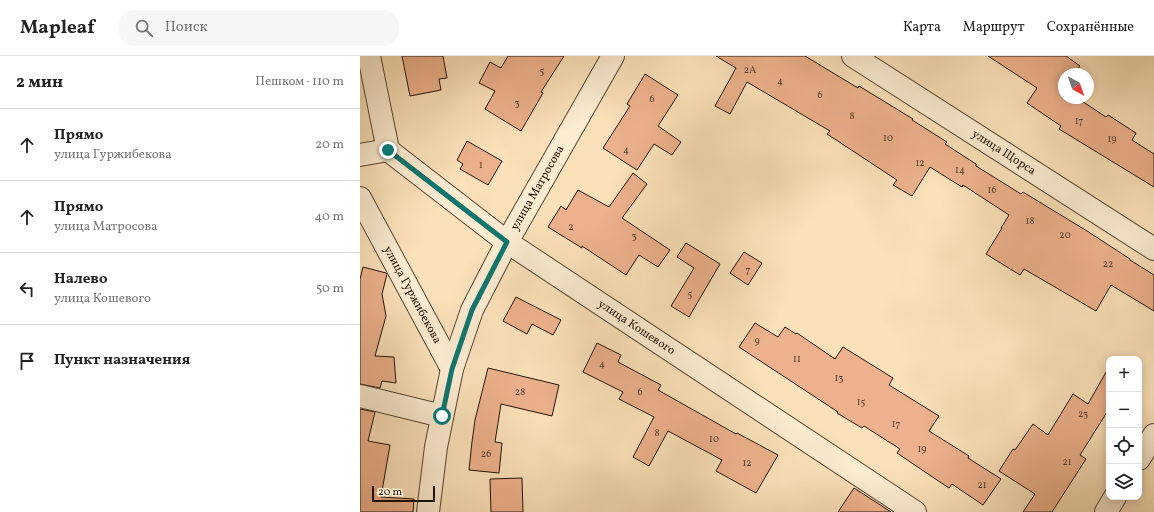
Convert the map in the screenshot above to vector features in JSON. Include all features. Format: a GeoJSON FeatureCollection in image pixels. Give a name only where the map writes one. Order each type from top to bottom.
{"type":"FeatureCollection","features":[{"type":"Feature","properties":{"kind":"street"},"geometry":{"type":"LineString","coordinates":[[360,155],[388,150],[368,56]]}},
{"type":"Feature","properties":{"kind":"street","name":"улица Матросова"},"geometry":{"type":"LineString","coordinates":[[452,369],[472,310],[507,242],[613,56]]}},
{"type":"Feature","properties":{"kind":"street","name":"улица Щорса"},"geometry":{"type":"LineString","coordinates":[[853,56],[1154,249]]}},
{"type":"Feature","properties":{"kind":"street","name":"улица Кошевого"},"geometry":{"type":"LineString","coordinates":[[388,150],[507,242],[916,512]]}},
{"type":"Feature","properties":{"kind":"street","name":"улица Гуржибекова"},"geometry":{"type":"LineString","coordinates":[[360,198],[452,369]]}},
{"type":"Feature","properties":{"kind":"street"},"geometry":{"type":"LineString","coordinates":[[428,512],[436,447],[452,369]]}},
{"type":"Feature","properties":{"kind":"street"},"geometry":{"type":"LineString","coordinates":[[360,396],[442,416]]}},
{"type":"Feature","properties":{"kind":"street"},"geometry":{"type":"LineString","coordinates":[[1142,454],[1154,434]]}},
{"type":"Feature","properties":{"kind":"street"},"geometry":{"type":"LineString","coordinates":[[1106,512],[1113,500]]}},
{"type":"Feature","properties":{"kind":"building"},"geometry":{"type":"Polygon","coordinates":[[[402,56],[443,56],[447,78],[439,79],[441,90],[410,96],[402,56]]]}},
{"type":"Feature","properties":{"kind":"building"},"geometry":{"type":"Polygon","coordinates":[[[508,56],[564,56],[541,92],[543,93],[521,131],[485,109],[495,91],[479,83],[490,62],[501,68],[508,56]]]}},
{"type":"Feature","properties":{"kind":"building"},"geometry":{"type":"Polygon","coordinates":[[[716,56],[805,56],[858,88],[859,86],[947,142],[945,144],[976,164],[976,166],[1021,194],[1023,192],[1087,231],[1154,275],[1154,311],[1111,285],[1096,311],[1024,269],[1020,275],[986,254],[1009,215],[963,185],[962,187],[930,167],[912,196],[893,185],[897,180],[827,134],[830,131],[747,82],[730,114],[715,106],[736,68],[716,56]]]}},
{"type":"Feature","properties":{"kind":"building"},"geometry":{"type":"Polygon","coordinates":[[[988,56],[1066,56],[1080,66],[1078,68],[1058,68],[1058,104],[1086,104],[1106,117],[1108,115],[1136,133],[1132,140],[1154,154],[1154,187],[1059,129],[1061,126],[1027,103],[1037,88],[988,56]]]}},
{"type":"Feature","properties":{"kind":"building"},"geometry":{"type":"Polygon","coordinates":[[[645,74],[678,95],[658,126],[681,142],[672,155],[654,144],[637,170],[603,148],[630,106],[627,104],[645,74]]]}},
{"type":"Feature","properties":{"kind":"building"},"geometry":{"type":"Polygon","coordinates":[[[467,141],[502,161],[488,185],[460,169],[463,164],[457,160],[467,141]]]}},
{"type":"Feature","properties":{"kind":"building"},"geometry":{"type":"Polygon","coordinates":[[[633,173],[647,184],[622,218],[670,250],[658,267],[639,255],[626,275],[582,246],[582,248],[548,227],[561,206],[566,210],[578,190],[609,207],[633,173]]]}},
{"type":"Feature","properties":{"kind":"building"},"geometry":{"type":"Polygon","coordinates":[[[686,243],[720,264],[689,317],[671,306],[694,268],[677,257],[686,243]]]}},
{"type":"Feature","properties":{"kind":"building"},"geometry":{"type":"Polygon","coordinates":[[[744,252],[762,263],[748,285],[730,273],[744,252]]]}},
{"type":"Feature","properties":{"kind":"building"},"geometry":{"type":"Polygon","coordinates":[[[363,267],[387,274],[382,294],[386,316],[375,356],[394,357],[396,383],[382,381],[380,388],[360,384],[360,279],[363,267]]]}},
{"type":"Feature","properties":{"kind":"building"},"geometry":{"type":"Polygon","coordinates":[[[516,297],[561,320],[553,335],[532,324],[527,334],[503,321],[516,297]]]}},
{"type":"Feature","properties":{"kind":"building"},"geometry":{"type":"Polygon","coordinates":[[[755,323],[778,337],[785,327],[796,334],[797,333],[835,359],[843,347],[893,378],[889,385],[939,416],[929,431],[969,456],[968,458],[1001,479],[983,505],[952,484],[949,488],[897,453],[900,449],[864,426],[862,428],[837,413],[838,412],[739,347],[755,323]]]}},
{"type":"Feature","properties":{"kind":"building"},"geometry":{"type":"Polygon","coordinates":[[[597,343],[621,355],[618,362],[661,385],[658,390],[736,434],[737,433],[778,455],[756,493],[716,471],[722,460],[668,431],[649,466],[633,457],[654,417],[619,399],[623,392],[583,372],[597,343]]]}},
{"type":"Feature","properties":{"kind":"building"},"geometry":{"type":"Polygon","coordinates":[[[488,368],[559,385],[552,416],[501,404],[495,442],[502,443],[499,473],[469,470],[475,420],[488,368]]]}},
{"type":"Feature","properties":{"kind":"building"},"geometry":{"type":"Polygon","coordinates":[[[1106,372],[1106,414],[1080,455],[1086,459],[1052,512],[1023,512],[1035,494],[999,471],[1013,449],[1015,450],[1033,424],[1048,435],[1073,394],[1088,404],[1106,372]]]}},
{"type":"Feature","properties":{"kind":"building"},"geometry":{"type":"Polygon","coordinates":[[[360,409],[375,412],[368,441],[390,445],[381,497],[414,499],[413,512],[360,512],[360,409]]]}},
{"type":"Feature","properties":{"kind":"building"},"geometry":{"type":"Polygon","coordinates":[[[522,478],[523,512],[491,512],[490,479],[522,478]]]}},
{"type":"Feature","properties":{"kind":"building"},"geometry":{"type":"Polygon","coordinates":[[[854,488],[891,512],[838,512],[854,488]]]}},
{"type":"Feature","properties":{"kind":"route"},"geometry":{"type":"LineString","coordinates":[[388,150],[507,242],[489,274],[472,310],[452,369],[442,416]]}}]}
